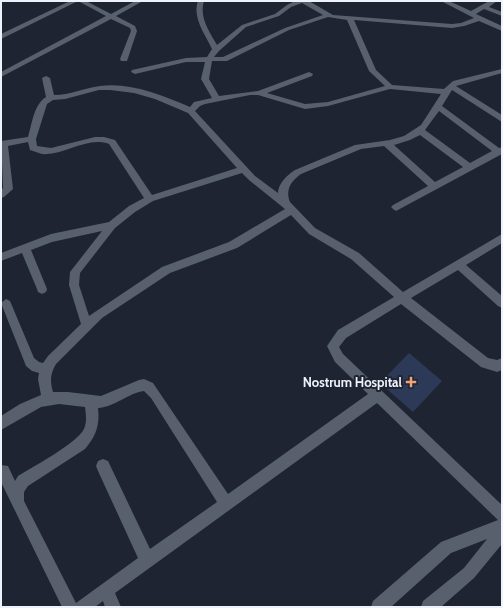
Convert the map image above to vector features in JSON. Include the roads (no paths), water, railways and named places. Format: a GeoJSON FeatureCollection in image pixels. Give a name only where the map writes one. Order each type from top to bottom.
{"type":"FeatureCollection","features":[{"type":"Feature","properties":{"kind":"street"},"geometry":{"type":"LineString","coordinates":[[1,38],[75,1]]}},
{"type":"Feature","properties":{"kind":"street"},"geometry":{"type":"LineString","coordinates":[[81,1],[133,27],[134,31],[124,59]]}},
{"type":"Feature","properties":{"kind":"street"},"geometry":{"type":"LineString","coordinates":[[1,75],[140,1]]}},
{"type":"Feature","properties":{"kind":"street"},"geometry":{"type":"LineString","coordinates":[[201,1],[198,10],[200,19],[216,49]]}},
{"type":"Feature","properties":{"kind":"street"},"geometry":{"type":"LineString","coordinates":[[217,99],[205,79],[209,59],[216,49],[244,26],[278,15],[289,6],[301,1]]}},
{"type":"Feature","properties":{"kind":"street"},"geometry":{"type":"LineString","coordinates":[[304,1],[326,16],[332,17],[452,26],[462,25],[480,18]]}},
{"type":"Feature","properties":{"kind":"street"},"geometry":{"type":"LineString","coordinates":[[471,14],[494,1]]}},
{"type":"Feature","properties":{"kind":"street"},"geometry":{"type":"LineString","coordinates":[[448,2],[502,29]]}},
{"type":"Feature","properties":{"kind":"street"},"geometry":{"type":"LineString","coordinates":[[484,6],[502,14]]}},
{"type":"Feature","properties":{"kind":"street"},"geometry":{"type":"LineString","coordinates":[[135,72],[179,61],[224,59],[287,29],[326,16]]}},
{"type":"Feature","properties":{"kind":"street"},"geometry":{"type":"LineString","coordinates":[[350,18],[373,71],[390,87]]}},
{"type":"Feature","properties":{"kind":"street"},"geometry":{"type":"LineString","coordinates":[[289,207],[283,197],[283,189],[291,177],[298,172],[364,145],[387,144],[410,138],[428,124],[449,89],[456,83],[502,71]]}},
{"type":"Feature","properties":{"kind":"street"},"geometry":{"type":"LineString","coordinates":[[259,93],[309,74]]}},
{"type":"Feature","properties":{"kind":"street"},"geometry":{"type":"LineString","coordinates":[[46,78],[49,96],[51,98]]}},
{"type":"Feature","properties":{"kind":"street"},"geometry":{"type":"LineString","coordinates":[[191,111],[197,104],[250,93],[259,93],[295,105],[316,106],[390,87],[449,89],[502,119]]}},
{"type":"Feature","properties":{"kind":"street"},"geometry":{"type":"LineString","coordinates":[[150,199],[112,142],[108,140],[98,140],[45,152],[34,148],[32,139],[44,102],[51,98],[58,98],[98,89],[114,88],[160,97],[191,111],[243,169],[260,185],[289,207],[312,231],[355,256],[402,298],[485,363],[497,366],[502,364]]}},
{"type":"Feature","properties":{"kind":"street"},"geometry":{"type":"LineString","coordinates":[[396,207],[500,151],[438,107]]}},
{"type":"Feature","properties":{"kind":"street"},"geometry":{"type":"LineString","coordinates":[[421,130],[470,168]]}},
{"type":"Feature","properties":{"kind":"street"},"geometry":{"type":"LineString","coordinates":[[1,195],[8,189],[2,144],[32,139]]}},
{"type":"Feature","properties":{"kind":"street"},"geometry":{"type":"LineString","coordinates":[[387,144],[435,187]]}},
{"type":"Feature","properties":{"kind":"street"},"geometry":{"type":"LineString","coordinates":[[87,326],[74,285],[75,272],[112,225],[150,199],[243,169]]}},
{"type":"Feature","properties":{"kind":"street"},"geometry":{"type":"LineString","coordinates":[[48,400],[44,379],[46,369],[52,360],[87,326],[116,302],[166,270],[233,244],[289,207]]}},
{"type":"Feature","properties":{"kind":"street"},"geometry":{"type":"LineString","coordinates":[[1,257],[51,238],[112,225]]}},
{"type":"Feature","properties":{"kind":"street"},"geometry":{"type":"LineString","coordinates":[[502,238],[342,334],[333,346],[339,358],[502,514]]}},
{"type":"Feature","properties":{"kind":"street"},"geometry":{"type":"LineString","coordinates":[[24,247],[42,288]]}},
{"type":"Feature","properties":{"kind":"street"},"geometry":{"type":"LineString","coordinates":[[458,264],[502,303]]}},
{"type":"Feature","properties":{"kind":"street"},"geometry":{"type":"LineString","coordinates":[[6,304],[30,362],[36,367],[46,369]]}},
{"type":"Feature","properties":{"kind":"street"},"geometry":{"type":"LineString","coordinates":[[1,424],[19,411],[36,403],[67,397],[100,402],[109,401],[143,384],[149,387],[226,504]]}},
{"type":"Feature","properties":{"kind":"street"},"geometry":{"type":"LineString","coordinates":[[82,607],[377,395]]}},
{"type":"Feature","properties":{"kind":"street"},"geometry":{"type":"LineString","coordinates":[[17,502],[17,491],[23,481],[80,444],[91,431],[93,423],[91,401]]}},
{"type":"Feature","properties":{"kind":"street"},"geometry":{"type":"LineString","coordinates":[[103,466],[146,560]]}},
{"type":"Feature","properties":{"kind":"street"},"geometry":{"type":"LineString","coordinates":[[3,471],[70,607]]}},
{"type":"Feature","properties":{"kind":"street"},"geometry":{"type":"LineString","coordinates":[[379,607],[446,547],[502,526]]}},
{"type":"Feature","properties":{"kind":"street"},"geometry":{"type":"LineString","coordinates":[[429,607],[468,573],[502,532]]}},
{"type":"Feature","properties":{"kind":"street"},"geometry":{"type":"LineString","coordinates":[[106,590],[113,607]]}},
{"type":"Feature","properties":{"kind":"place","name":"Nostrum Hospital"},"geometry":{"type":"Point","coordinates":[411,382]}}]}
